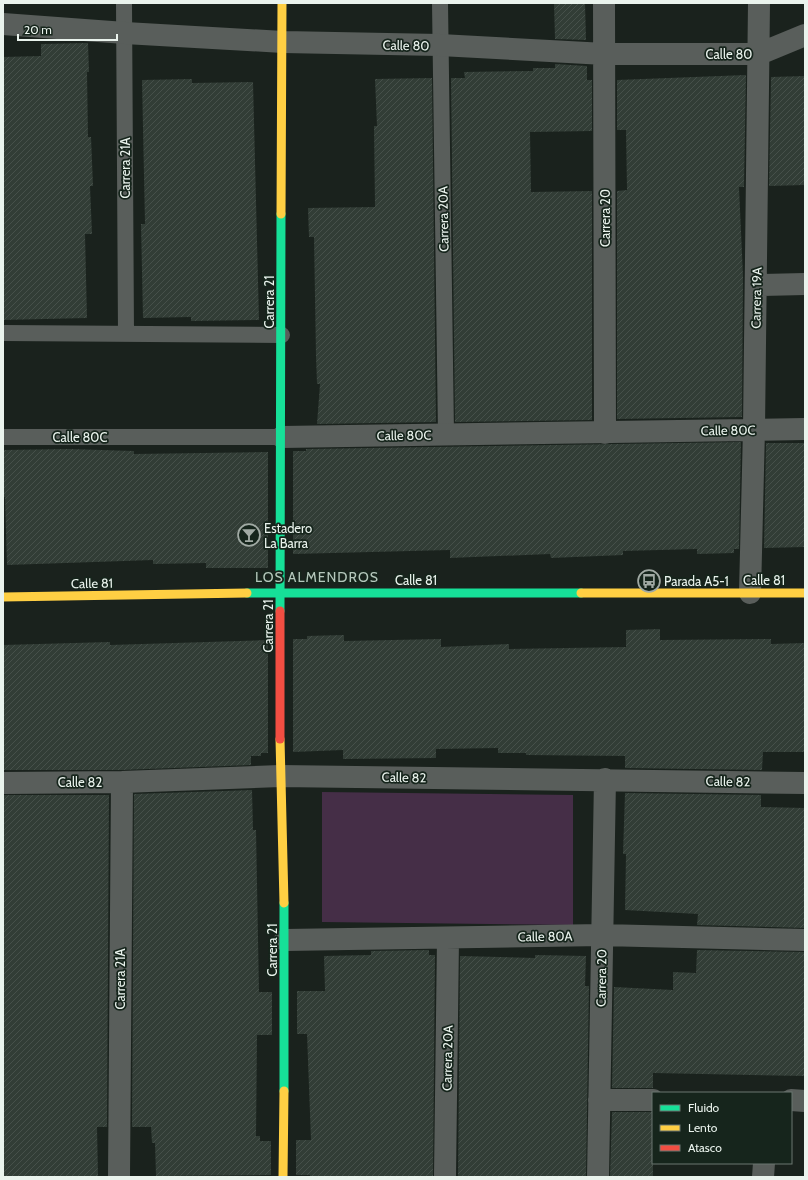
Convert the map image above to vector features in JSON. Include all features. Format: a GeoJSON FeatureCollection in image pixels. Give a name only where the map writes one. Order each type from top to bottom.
{"type":"FeatureCollection","features":[{"type":"Feature","properties":{"kind":"street","name":"Carrera 21"},"geometry":{"type":"LineString","coordinates":[[282,3],[280,776],[285,940],[283,1177]]}},
{"type":"Feature","properties":{"kind":"street","name":"Carrera 20"},"geometry":{"type":"LineString","coordinates":[[604,3],[605,433]]}},
{"type":"Feature","properties":{"kind":"street","name":"Carrera 19A"},"geometry":{"type":"LineString","coordinates":[[750,593],[754,430],[759,3]]}},
{"type":"Feature","properties":{"kind":"street","name":"Calle 80"},"geometry":{"type":"LineString","coordinates":[[3,24],[124,33],[283,42],[440,45],[604,54],[759,54],[805,35]]}},
{"type":"Feature","properties":{"kind":"street"},"geometry":{"type":"LineString","coordinates":[[756,285],[805,284]]}},
{"type":"Feature","properties":{"kind":"street","name":"Calle 80C"},"geometry":{"type":"LineString","coordinates":[[282,437],[805,429]]}},
{"type":"Feature","properties":{"kind":"street","name":"Calle 81"},"geometry":{"type":"LineString","coordinates":[[3,597],[281,592],[805,593]]}},
{"type":"Feature","properties":{"kind":"street","name":"Calle 82"},"geometry":{"type":"LineString","coordinates":[[3,782],[122,782],[280,776],[805,782]]}},
{"type":"Feature","properties":{"kind":"street","name":"Carrera 20"},"geometry":{"type":"LineString","coordinates":[[598,1177],[605,779]]}},
{"type":"Feature","properties":{"kind":"street","name":"Carrera 21A"},"geometry":{"type":"LineString","coordinates":[[119,1177],[122,782]]}},
{"type":"Feature","properties":{"kind":"street","name":"Calle 80A"},"geometry":{"type":"LineString","coordinates":[[285,940],[602,934],[805,940]]}},
{"type":"Feature","properties":{"kind":"street","name":"Carrera 20A"},"geometry":{"type":"LineString","coordinates":[[446,1177],[448,938]]}},
{"type":"Feature","properties":{"kind":"street"},"geometry":{"type":"LineString","coordinates":[[599,1100],[652,1100]]}},
{"type":"Feature","properties":{"kind":"street"},"geometry":{"type":"LineString","coordinates":[[792,1100],[805,1100]]}},
{"type":"Feature","properties":{"kind":"street"},"geometry":{"type":"LineString","coordinates":[[763,1177],[764,1164]]}},
{"type":"Feature","properties":{"kind":"lane","name":"Carrera 21A"},"geometry":{"type":"LineString","coordinates":[[124,3],[126,333]]}},
{"type":"Feature","properties":{"kind":"lane","name":"Carrera 20A"},"geometry":{"type":"LineString","coordinates":[[440,3],[446,434]]}},
{"type":"Feature","properties":{"kind":"lane"},"geometry":{"type":"LineString","coordinates":[[3,333],[282,335]]}},
{"type":"Feature","properties":{"kind":"lane","name":"Calle 80C"},"geometry":{"type":"LineString","coordinates":[[3,437],[282,437]]}},
{"type":"Feature","properties":{"kind":"shaded area"},"geometry":{"type":"Polygon","coordinates":[[[322,792],[573,795],[573,925],[322,922],[322,792]]]}},
{"type":"Feature","properties":{"kind":"building"},"geometry":{"type":"Polygon","coordinates":[[[554,3],[585,3],[586,40],[555,39],[554,3]]]}},
{"type":"Feature","properties":{"kind":"building"},"geometry":{"type":"Polygon","coordinates":[[[88,43],[88,137],[91,137],[93,186],[90,186],[92,234],[85,234],[87,318],[3,320],[3,57],[41,56],[41,44],[88,43]]]}},
{"type":"Feature","properties":{"kind":"building"},"geometry":{"type":"Polygon","coordinates":[[[555,64],[587,66],[587,80],[592,80],[592,131],[530,132],[531,192],[592,191],[592,420],[455,422],[451,78],[465,78],[464,72],[533,71],[533,68],[555,68],[555,64]]]}},
{"type":"Feature","properties":{"kind":"building"},"geometry":{"type":"Polygon","coordinates":[[[746,75],[744,187],[739,187],[743,276],[742,417],[617,419],[617,191],[627,190],[626,130],[617,130],[617,80],[746,75]]]}},
{"type":"Feature","properties":{"kind":"building"},"geometry":{"type":"Polygon","coordinates":[[[805,76],[805,185],[769,186],[771,77],[805,76]]]}},
{"type":"Feature","properties":{"kind":"building"},"geometry":{"type":"Polygon","coordinates":[[[432,78],[436,422],[317,424],[320,384],[317,384],[314,237],[309,237],[308,208],[375,207],[374,126],[377,126],[375,79],[432,78]]]}},
{"type":"Feature","properties":{"kind":"building"},"geometry":{"type":"Polygon","coordinates":[[[192,79],[192,83],[253,82],[259,320],[191,321],[191,317],[143,318],[141,224],[145,224],[142,80],[192,79]]]}},
{"type":"Feature","properties":{"kind":"building"},"geometry":{"type":"Polygon","coordinates":[[[741,442],[739,549],[734,549],[734,553],[697,554],[697,549],[623,551],[623,555],[551,558],[550,554],[450,558],[450,550],[293,554],[293,451],[306,451],[306,449],[741,442]]]}},
{"type":"Feature","properties":{"kind":"building"},"geometry":{"type":"Polygon","coordinates":[[[766,443],[805,443],[805,547],[764,548],[766,443]]]}},
{"type":"Feature","properties":{"kind":"building"},"geometry":{"type":"Polygon","coordinates":[[[70,449],[134,451],[134,454],[268,452],[268,568],[206,568],[206,563],[153,564],[153,560],[7,565],[5,497],[3,497],[3,450],[70,449]]]}},
{"type":"Feature","properties":{"kind":"building"},"geometry":{"type":"Polygon","coordinates":[[[660,629],[660,640],[771,639],[771,644],[805,643],[805,752],[763,752],[762,770],[625,768],[625,756],[526,755],[526,753],[498,753],[498,748],[436,749],[436,758],[343,759],[343,750],[293,752],[293,639],[307,639],[307,636],[344,635],[344,641],[441,639],[441,647],[509,644],[509,649],[626,647],[626,630],[660,629]]]}},
{"type":"Feature","properties":{"kind":"building"},"geometry":{"type":"Polygon","coordinates":[[[268,640],[268,753],[261,753],[261,756],[251,756],[251,765],[122,770],[3,770],[3,645],[110,642],[110,645],[268,640]]]}},
{"type":"Feature","properties":{"kind":"building"},"geometry":{"type":"Polygon","coordinates":[[[252,790],[253,830],[256,830],[259,992],[272,992],[272,1035],[257,1035],[256,1136],[260,1136],[260,1141],[271,1141],[271,1175],[156,1176],[155,1143],[152,1143],[151,1127],[132,1127],[134,794],[252,790]]]}},
{"type":"Feature","properties":{"kind":"building"},"geometry":{"type":"Polygon","coordinates":[[[625,793],[761,795],[761,807],[805,808],[805,928],[697,925],[698,914],[625,910],[626,854],[623,854],[625,793]]]}},
{"type":"Feature","properties":{"kind":"building"},"geometry":{"type":"Polygon","coordinates":[[[3,795],[109,795],[107,1127],[97,1127],[98,1176],[3,1177],[3,795]]]}},
{"type":"Feature","properties":{"kind":"building"},"geometry":{"type":"Polygon","coordinates":[[[429,950],[429,955],[435,955],[433,1177],[310,1177],[310,1175],[296,1175],[296,1140],[311,1140],[307,1034],[297,1034],[297,991],[325,991],[324,956],[371,955],[371,951],[429,950]]]}},
{"type":"Feature","properties":{"kind":"building"},"geometry":{"type":"Polygon","coordinates":[[[697,950],[805,952],[805,1076],[653,1073],[653,1088],[612,1088],[614,987],[673,990],[673,972],[696,973],[697,950]]]}},
{"type":"Feature","properties":{"kind":"building"},"geometry":{"type":"Polygon","coordinates":[[[535,955],[586,956],[585,986],[589,986],[586,1177],[458,1177],[460,956],[535,958],[535,955]]]}},
{"type":"Feature","properties":{"kind":"building"},"geometry":{"type":"Polygon","coordinates":[[[612,1112],[652,1112],[653,1177],[610,1177],[612,1112]]]}},
{"type":"Feature","properties":{"kind":"traffic: fast"},"geometry":{"type":"LineString","coordinates":[[280,611],[281,214]]}},
{"type":"Feature","properties":{"kind":"traffic: fast"},"geometry":{"type":"LineString","coordinates":[[247,593],[581,593]]}},
{"type":"Feature","properties":{"kind":"traffic: fast"},"geometry":{"type":"LineString","coordinates":[[284,903],[284,1091]]}},
{"type":"Feature","properties":{"kind":"traffic: slow"},"geometry":{"type":"LineString","coordinates":[[281,214],[282,3]]}},
{"type":"Feature","properties":{"kind":"traffic: slow"},"geometry":{"type":"LineString","coordinates":[[3,597],[247,593]]}},
{"type":"Feature","properties":{"kind":"traffic: slow"},"geometry":{"type":"LineString","coordinates":[[581,593],[805,593]]}},
{"type":"Feature","properties":{"kind":"traffic: slow"},"geometry":{"type":"LineString","coordinates":[[280,739],[284,903]]}},
{"type":"Feature","properties":{"kind":"traffic: slow"},"geometry":{"type":"LineString","coordinates":[[283,1177],[284,1091]]}},
{"type":"Feature","properties":{"kind":"traffic: jam"},"geometry":{"type":"LineString","coordinates":[[280,611],[280,739]]}},
{"type":"Feature","properties":{"kind":"place","name":"Estadero La Barra"},"geometry":{"type":"Point","coordinates":[249,535]}},
{"type":"Feature","properties":{"kind":"place","name":"Parada A5-1"},"geometry":{"type":"Point","coordinates":[649,581]}},
{"type":"Feature","properties":{"kind":"district","name":"LOS ALMENDROS"},"geometry":{"type":"Point","coordinates":[317,577]}}]}
